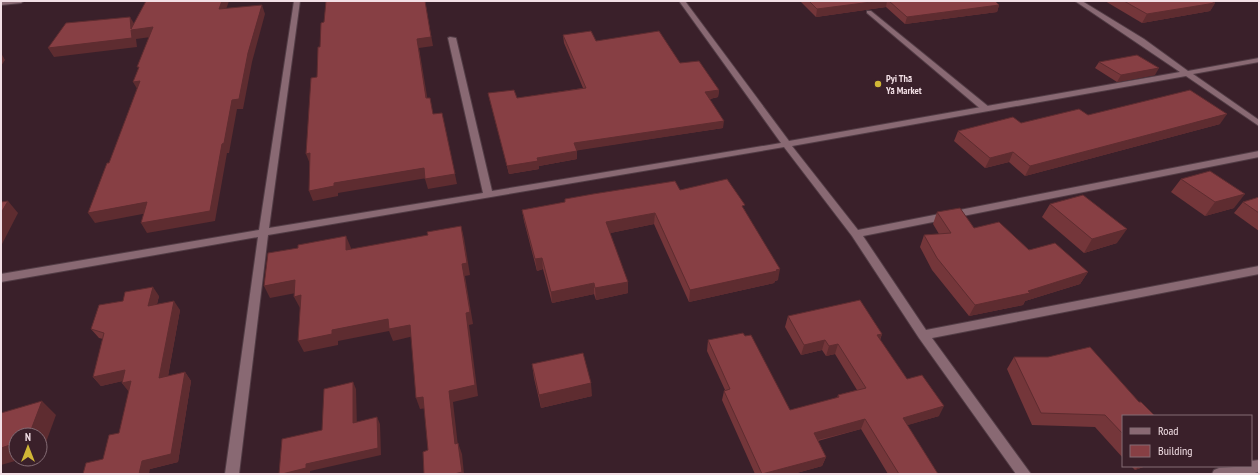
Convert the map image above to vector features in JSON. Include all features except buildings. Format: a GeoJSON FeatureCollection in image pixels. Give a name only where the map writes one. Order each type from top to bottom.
{"type":"FeatureCollection","features":[{"type":"Feature","properties":{"kind":"street"},"geometry":{"type":"LineString","coordinates":[[1,3],[21,1]]}},
{"type":"Feature","properties":{"kind":"street"},"geometry":{"type":"LineString","coordinates":[[232,474],[264,231],[297,1]]}},
{"type":"Feature","properties":{"kind":"street"},"geometry":{"type":"LineString","coordinates":[[682,1],[786,144],[856,234],[923,336],[1024,474]]}},
{"type":"Feature","properties":{"kind":"street"},"geometry":{"type":"LineString","coordinates":[[1078,1],[1141,41],[1259,124]]}},
{"type":"Feature","properties":{"kind":"street"},"geometry":{"type":"LineString","coordinates":[[869,12],[986,109]]}},
{"type":"Feature","properties":{"kind":"street"},"geometry":{"type":"LineString","coordinates":[[452,38],[488,194]]}},
{"type":"Feature","properties":{"kind":"street"},"geometry":{"type":"LineString","coordinates":[[1,278],[264,231],[786,144],[1259,60]]}},
{"type":"Feature","properties":{"kind":"street"},"geometry":{"type":"LineString","coordinates":[[856,234],[1259,154]]}},
{"type":"Feature","properties":{"kind":"street"},"geometry":{"type":"LineString","coordinates":[[923,336],[1259,270]]}},
{"type":"Feature","properties":{"kind":"street"},"geometry":{"type":"LineString","coordinates":[[1219,474],[1259,466]]}},
{"type":"Feature","properties":{"kind":"place","name":"Pyi Thā Yā Market"},"geometry":{"type":"Point","coordinates":[878,84]}}]}
